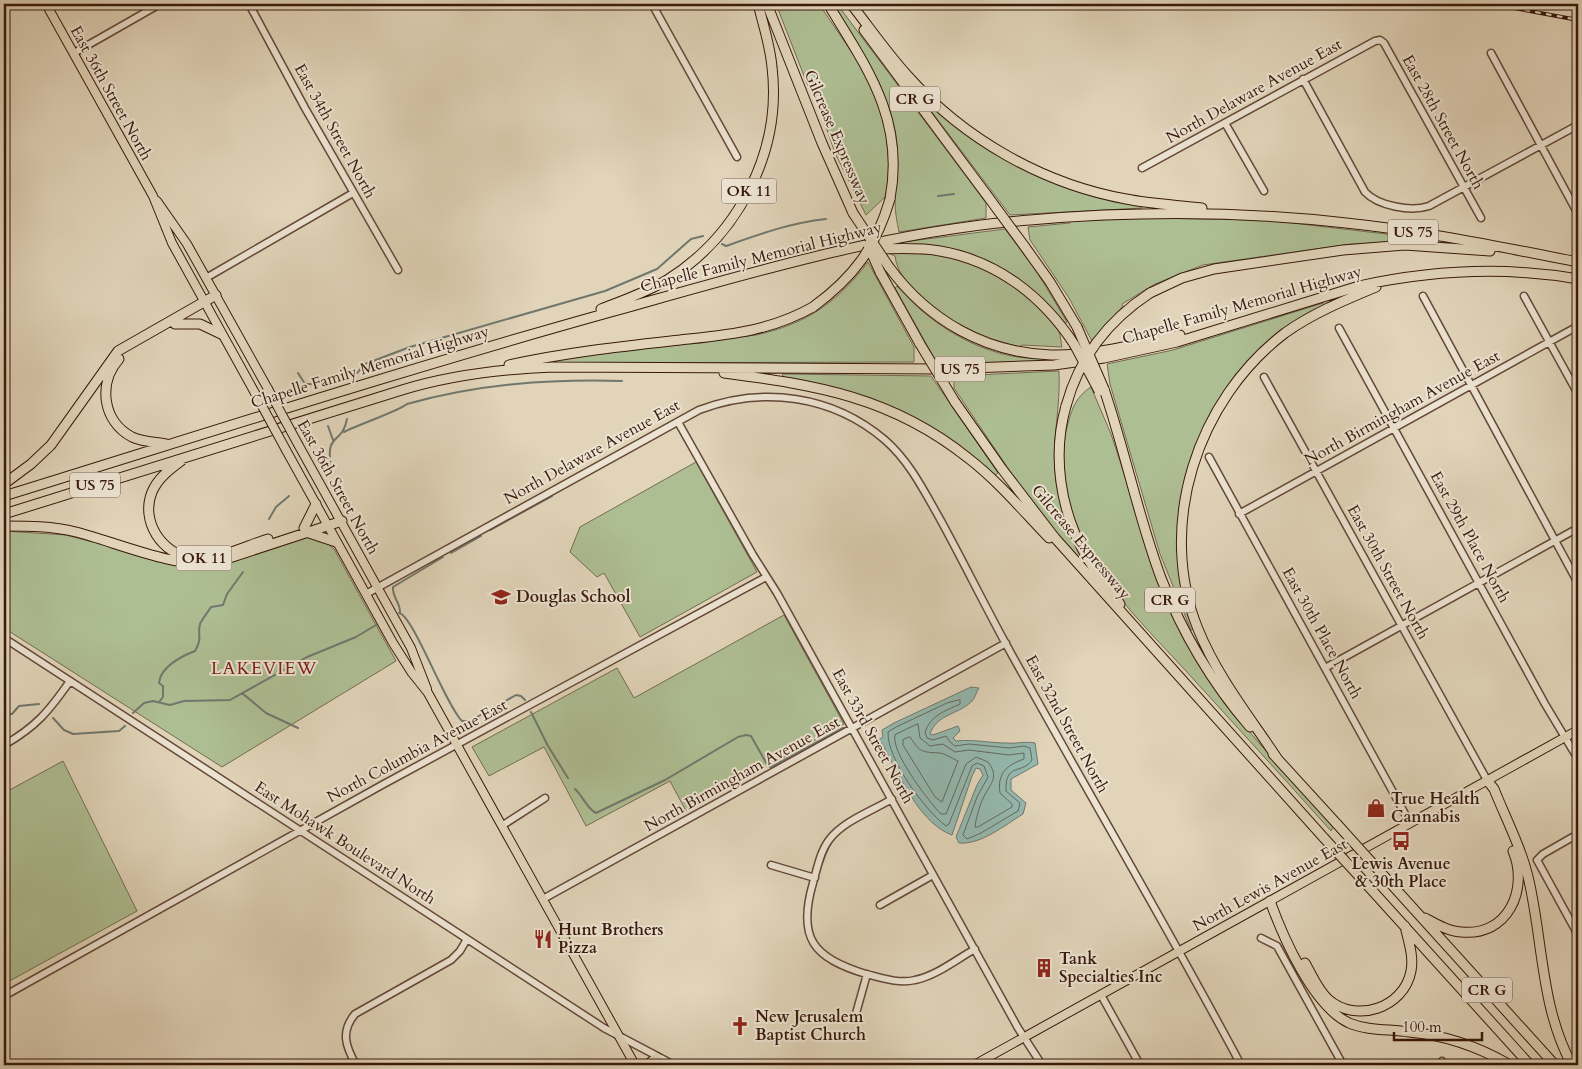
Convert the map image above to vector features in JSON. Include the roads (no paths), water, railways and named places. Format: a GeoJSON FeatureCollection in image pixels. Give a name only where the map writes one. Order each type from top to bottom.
{"type":"FeatureCollection","features":[{"type":"Feature","properties":{"kind":"highway","name":"OK 11"},"geometry":{"type":"LineString","coordinates":[[563,325],[646,291],[676,274],[715,240],[744,200],[761,162],[772,110],[772,67],[758,4]]}},
{"type":"Feature","properties":{"kind":"highway","name":"Gilcrease Expressway"},"geometry":{"type":"LineString","coordinates":[[767,4],[822,143],[853,213],[890,291],[955,402],[1037,515],[1127,620],[1530,1065]]}},
{"type":"Feature","properties":{"kind":"highway","name":"OK 11"},"geometry":{"type":"LineString","coordinates":[[448,378],[554,355],[748,332],[780,324],[813,307],[838,288],[864,257],[879,232],[890,198],[894,151],[888,116],[870,73],[828,4]]}},
{"type":"Feature","properties":{"kind":"highway","name":"CR G"},"geometry":{"type":"LineString","coordinates":[[844,4],[1025,247],[1050,282],[1076,327],[1114,417],[1154,556],[1180,622],[1201,660],[1222,691],[1277,758],[1555,1065]]}},
{"type":"Feature","properties":{"kind":"highway"},"geometry":{"type":"LineString","coordinates":[[851,4],[908,76],[943,111],[981,140],[1033,169],[1078,187],[1126,199],[1294,218]]}},
{"type":"Feature","properties":{"kind":"highway"},"geometry":{"type":"LineString","coordinates":[[853,213],[898,279],[931,312],[948,325],[993,346],[1019,352],[1053,355],[1107,349],[1230,326]]}},
{"type":"Feature","properties":{"kind":"highway","name":"Chapelle Family Memorial Highway"},"geometry":{"type":"LineString","coordinates":[[4,496],[426,364],[563,325],[774,266],[932,232],[1026,220],[1167,213],[1294,218],[1406,231],[1578,262]]}},
{"type":"Feature","properties":{"kind":"highway"},"geometry":{"type":"LineString","coordinates":[[1152,647],[1090,562],[1070,523],[1063,498],[1059,458],[1059,438],[1066,406],[1082,364],[1103,334],[1127,309],[1150,293],[1182,278],[1214,268],[1371,246],[1405,245],[1531,253]]}},
{"type":"Feature","properties":{"kind":"highway"},"geometry":{"type":"LineString","coordinates":[[842,250],[925,249],[964,257],[995,270],[1020,285],[1042,304],[1064,329],[1102,390]]}},
{"type":"Feature","properties":{"kind":"highway","name":"Chapelle Family Memorial Highway"},"geometry":{"type":"LineString","coordinates":[[4,514],[402,390],[448,378],[505,369],[553,367],[943,369],[1045,366],[1141,351],[1359,286],[1396,278],[1486,270],[1550,274],[1578,280]]}},
{"type":"Feature","properties":{"kind":"highway"},"geometry":{"type":"LineString","coordinates":[[1277,758],[1216,666],[1192,611],[1186,581],[1182,543],[1184,512],[1190,473],[1203,438],[1217,409],[1237,380],[1261,354],[1286,333],[1311,316],[1396,278]]}},
{"type":"Feature","properties":{"kind":"highway"},"geometry":{"type":"LineString","coordinates":[[4,484],[31,464],[51,445],[118,351],[217,298]]}},
{"type":"Feature","properties":{"kind":"highway"},"geometry":{"type":"LineString","coordinates":[[175,324],[205,304]]}},
{"type":"Feature","properties":{"kind":"highway","name":"OK 11"},"geometry":{"type":"LineString","coordinates":[[169,444],[137,439],[121,429],[109,412],[106,388],[113,367],[124,354],[175,324]]}},
{"type":"Feature","properties":{"kind":"highway"},"geometry":{"type":"LineString","coordinates":[[175,324],[200,324],[222,334]]}},
{"type":"Feature","properties":{"kind":"highway"},"geometry":{"type":"LineString","coordinates":[[686,368],[822,387],[862,399],[932,433],[968,457],[993,479],[1127,620]]}},
{"type":"Feature","properties":{"kind":"highway","name":"OK 11"},"geometry":{"type":"LineString","coordinates":[[187,457],[161,478],[152,492],[150,502],[151,521],[154,531],[164,545],[190,558],[210,557],[340,519]]}},
{"type":"Feature","properties":{"kind":"highway"},"geometry":{"type":"LineString","coordinates":[[306,530],[316,504]]}},
{"type":"Feature","properties":{"kind":"highway"},"geometry":{"type":"LineString","coordinates":[[4,526],[43,527],[74,532],[179,561],[198,564],[217,562],[306,530],[336,542]]}},
{"type":"Feature","properties":{"kind":"highway"},"geometry":{"type":"LineString","coordinates":[[1419,915],[1449,929],[1474,932],[1487,928],[1501,919],[1515,900],[1519,887],[1519,870],[1487,780]]}},
{"type":"Feature","properties":{"kind":"highway"},"geometry":{"type":"LineString","coordinates":[[1487,780],[1494,789],[1529,879],[1548,998],[1558,1033],[1572,1065]]}},
{"type":"Feature","properties":{"kind":"highway"},"geometry":{"type":"LineString","coordinates":[[1270,901],[1323,993],[1340,1007],[1355,1011],[1370,1011],[1385,1006],[1396,998],[1406,986],[1412,964],[1405,926]]}},
{"type":"Feature","properties":{"kind":"highway"},"geometry":{"type":"LineString","coordinates":[[1270,901],[1278,922],[1315,993],[1335,1014],[1350,1023],[1366,1028],[1417,1032],[1448,1039],[1482,1051],[1510,1065]]}},
{"type":"Feature","properties":{"kind":"main road","name":"East 36th Street North"},"geometry":{"type":"LineString","coordinates":[[46,4],[153,196],[169,237],[336,542],[402,657],[428,693],[635,1065]]}},
{"type":"Feature","properties":{"kind":"main road","name":"East 36th Street North"},"geometry":{"type":"LineString","coordinates":[[153,196],[172,219],[206,278],[378,587],[421,669],[428,693]]}},
{"type":"Feature","properties":{"kind":"main road","name":"North Lewis Avenue East"},"geometry":{"type":"LineString","coordinates":[[974,1065],[1578,730]]}},
{"type":"Feature","properties":{"kind":"main road"},"geometry":{"type":"LineString","coordinates":[[646,1065],[657,1056]]}},
{"type":"Feature","properties":{"kind":"street"},"geometry":{"type":"LineString","coordinates":[[74,54],[160,4]]}},
{"type":"Feature","properties":{"kind":"street","name":"East 34th Street North"},"geometry":{"type":"LineString","coordinates":[[249,4],[398,270]]}},
{"type":"Feature","properties":{"kind":"street"},"geometry":{"type":"LineString","coordinates":[[652,4],[737,157]]}},
{"type":"Feature","properties":{"kind":"street","name":"North Delaware Avenue East"},"geometry":{"type":"LineString","coordinates":[[1142,168],[1375,40],[1380,40]]}},
{"type":"Feature","properties":{"kind":"street","name":"East 28th Street North"},"geometry":{"type":"LineString","coordinates":[[1380,40],[1384,43],[1481,218]]}},
{"type":"Feature","properties":{"kind":"street"},"geometry":{"type":"LineString","coordinates":[[1491,53],[1578,214]]}},
{"type":"Feature","properties":{"kind":"street"},"geometry":{"type":"LineString","coordinates":[[1303,79],[1370,197],[1380,203],[1420,209],[1541,146],[1578,124]]}},
{"type":"Feature","properties":{"kind":"street"},"geometry":{"type":"LineString","coordinates":[[1225,123],[1264,190]]}},
{"type":"Feature","properties":{"kind":"street"},"geometry":{"type":"LineString","coordinates":[[206,278],[353,192]]}},
{"type":"Feature","properties":{"kind":"street"},"geometry":{"type":"LineString","coordinates":[[1423,296],[1578,583]]}},
{"type":"Feature","properties":{"kind":"street"},"geometry":{"type":"LineString","coordinates":[[1524,296],[1578,394]]}},
{"type":"Feature","properties":{"kind":"street","name":"North Birmingham Avenue East"},"geometry":{"type":"LineString","coordinates":[[1239,514],[1394,426],[1550,343],[1578,326]]}},
{"type":"Feature","properties":{"kind":"street","name":"East 29th Place North"},"geometry":{"type":"LineString","coordinates":[[1339,328],[1578,759]]}},
{"type":"Feature","properties":{"kind":"street","name":"East 30th Street North"},"geometry":{"type":"LineString","coordinates":[[1264,377],[1487,780]]}},
{"type":"Feature","properties":{"kind":"street","name":"North Delaware Avenue East"},"geometry":{"type":"LineString","coordinates":[[366,594],[692,413],[715,404],[763,396],[803,400],[847,415]]}},
{"type":"Feature","properties":{"kind":"street","name":"East 32nd Street North"},"geometry":{"type":"LineString","coordinates":[[847,415],[886,441],[913,472],[1241,1065]]}},
{"type":"Feature","properties":{"kind":"street","name":"East 33rd Street North"},"geometry":{"type":"LineString","coordinates":[[678,422],[1042,1065]]}},
{"type":"Feature","properties":{"kind":"street","name":"East 30th Place North"},"geometry":{"type":"LineString","coordinates":[[1209,457],[1410,823]]}},
{"type":"Feature","properties":{"kind":"street"},"geometry":{"type":"LineString","coordinates":[[1325,668],[1578,528]]}},
{"type":"Feature","properties":{"kind":"street","name":"North Columbia Avenue East"},"geometry":{"type":"LineString","coordinates":[[4,996],[299,830],[766,577]]}},
{"type":"Feature","properties":{"kind":"street","name":"East Mohawk Boulevard North"},"geometry":{"type":"LineString","coordinates":[[4,638],[620,1038],[674,1065]]}},
{"type":"Feature","properties":{"kind":"street","name":"North Birmingham Avenue East"},"geometry":{"type":"LineString","coordinates":[[544,899],[1006,643]]}},
{"type":"Feature","properties":{"kind":"street"},"geometry":{"type":"LineString","coordinates":[[4,746],[42,720],[70,681]]}},
{"type":"Feature","properties":{"kind":"street"},"geometry":{"type":"LineString","coordinates":[[502,825],[545,798]]}},
{"type":"Feature","properties":{"kind":"street"},"geometry":{"type":"LineString","coordinates":[[892,799],[834,834],[825,846],[814,878],[806,913],[812,939],[822,953],[834,962],[867,974],[899,982],[914,981],[976,949]]}},
{"type":"Feature","properties":{"kind":"street"},"geometry":{"type":"LineString","coordinates":[[1577,933],[1537,860],[1543,854],[1578,834]]}},
{"type":"Feature","properties":{"kind":"street"},"geometry":{"type":"LineString","coordinates":[[771,865],[814,878]]}},
{"type":"Feature","properties":{"kind":"street"},"geometry":{"type":"LineString","coordinates":[[880,905],[934,875]]}},
{"type":"Feature","properties":{"kind":"street"},"geometry":{"type":"LineString","coordinates":[[1261,938],[1277,946],[1343,1065]]}},
{"type":"Feature","properties":{"kind":"street"},"geometry":{"type":"LineString","coordinates":[[356,1065],[348,1051],[345,1036],[348,1024],[355,1014],[451,960],[467,940]]}},
{"type":"Feature","properties":{"kind":"street"},"geometry":{"type":"LineString","coordinates":[[855,1017],[867,974]]}},
{"type":"Feature","properties":{"kind":"street"},"geometry":{"type":"LineString","coordinates":[[1101,995],[1140,1065]]}},
{"type":"Feature","properties":{"kind":"water"},"geometry":{"type":"Polygon","coordinates":[[[971,687],[979,688],[972,701],[937,722],[930,734],[933,735],[958,726],[960,731],[953,738],[956,741],[1035,743],[1038,764],[1011,779],[1011,790],[1026,803],[1023,814],[984,838],[967,843],[959,843],[956,837],[977,785],[983,775],[980,769],[976,768],[972,776],[952,835],[941,830],[923,813],[878,740],[883,737],[882,730],[894,723],[971,687]]]}},
{"type":"Feature","properties":{"kind":"waterway"},"geometry":{"type":"LineString","coordinates":[[938,196],[954,194]]}},
{"type":"Feature","properties":{"kind":"waterway"},"geometry":{"type":"LineString","coordinates":[[722,244],[726,246],[788,226],[826,219]]}},
{"type":"Feature","properties":{"kind":"waterway"},"geometry":{"type":"LineString","coordinates":[[357,373],[365,364],[410,347],[605,291],[657,269],[691,239],[703,236]]}},
{"type":"Feature","properties":{"kind":"waterway"},"geometry":{"type":"LineString","coordinates":[[298,373],[305,384],[314,384]]}},
{"type":"Feature","properties":{"kind":"waterway"},"geometry":{"type":"LineString","coordinates":[[344,432],[407,404],[487,387],[540,382],[622,381]]}},
{"type":"Feature","properties":{"kind":"waterway"},"geometry":{"type":"LineString","coordinates":[[327,473],[331,468],[330,448],[332,443],[342,433],[347,419]]}},
{"type":"Feature","properties":{"kind":"waterway"},"geometry":{"type":"LineString","coordinates":[[328,426],[333,440]]}},
{"type":"Feature","properties":{"kind":"waterway"},"geometry":{"type":"LineString","coordinates":[[269,519],[276,507],[289,496]]}},
{"type":"Feature","properties":{"kind":"waterway"},"geometry":{"type":"LineString","coordinates":[[490,530],[552,496]]}},
{"type":"Feature","properties":{"kind":"waterway"},"geometry":{"type":"LineString","coordinates":[[451,553],[481,536]]}},
{"type":"Feature","properties":{"kind":"waterway"},"geometry":{"type":"LineString","coordinates":[[400,612],[393,587],[443,557]]}},
{"type":"Feature","properties":{"kind":"waterway"},"geometry":{"type":"LineString","coordinates":[[159,702],[163,697],[163,686],[159,683],[163,672],[178,659],[195,651],[199,643],[199,628],[202,620],[211,607],[223,605],[227,594],[243,572]]}},
{"type":"Feature","properties":{"kind":"waterway"},"geometry":{"type":"LineString","coordinates":[[399,613],[412,628],[455,712],[462,721],[470,721],[516,695],[521,696],[525,700]]}},
{"type":"Feature","properties":{"kind":"waterway"},"geometry":{"type":"LineString","coordinates":[[133,713],[144,703],[153,701],[170,705],[184,701],[230,700],[307,657],[356,637],[376,625]]}},
{"type":"Feature","properties":{"kind":"waterway"},"geometry":{"type":"LineString","coordinates":[[242,693],[266,713],[298,728]]}},
{"type":"Feature","properties":{"kind":"waterway"},"geometry":{"type":"LineString","coordinates":[[4,714],[12,714],[19,706],[39,704]]}},
{"type":"Feature","properties":{"kind":"waterway"},"geometry":{"type":"LineString","coordinates":[[531,712],[548,746],[568,778]]}},
{"type":"Feature","properties":{"kind":"waterway"},"geometry":{"type":"LineString","coordinates":[[53,718],[64,730],[73,734],[119,731],[125,726]]}},
{"type":"Feature","properties":{"kind":"waterway"},"geometry":{"type":"LineString","coordinates":[[575,789],[590,809],[596,813],[665,780],[738,737],[751,736],[768,766],[771,767],[843,728]]}},
{"type":"Feature","properties":{"kind":"railway"},"geometry":{"type":"LineString","coordinates":[[1492,4],[1578,20]]}},
{"type":"Feature","properties":{"kind":"place","name":"Douglas School"},"geometry":{"type":"Point","coordinates":[501,597]}},
{"type":"Feature","properties":{"kind":"place","name":"True Health Cannabis"},"geometry":{"type":"Point","coordinates":[1376,808]}},
{"type":"Feature","properties":{"kind":"place","name":"Lewis Avenue & 30th Place"},"geometry":{"type":"Point","coordinates":[1401,841]}},
{"type":"Feature","properties":{"kind":"place","name":"Hunt Brothers Pizza"},"geometry":{"type":"Point","coordinates":[543,939]}},
{"type":"Feature","properties":{"kind":"place","name":"Tank Specialties Inc"},"geometry":{"type":"Point","coordinates":[1044,968]}},
{"type":"Feature","properties":{"kind":"place","name":"New Jerusalem Baptist Church"},"geometry":{"type":"Point","coordinates":[740,1026]}},
{"type":"Feature","properties":{"kind":"district","name":"LAKEVIEW"},"geometry":{"type":"Point","coordinates":[264,668]}}]}
